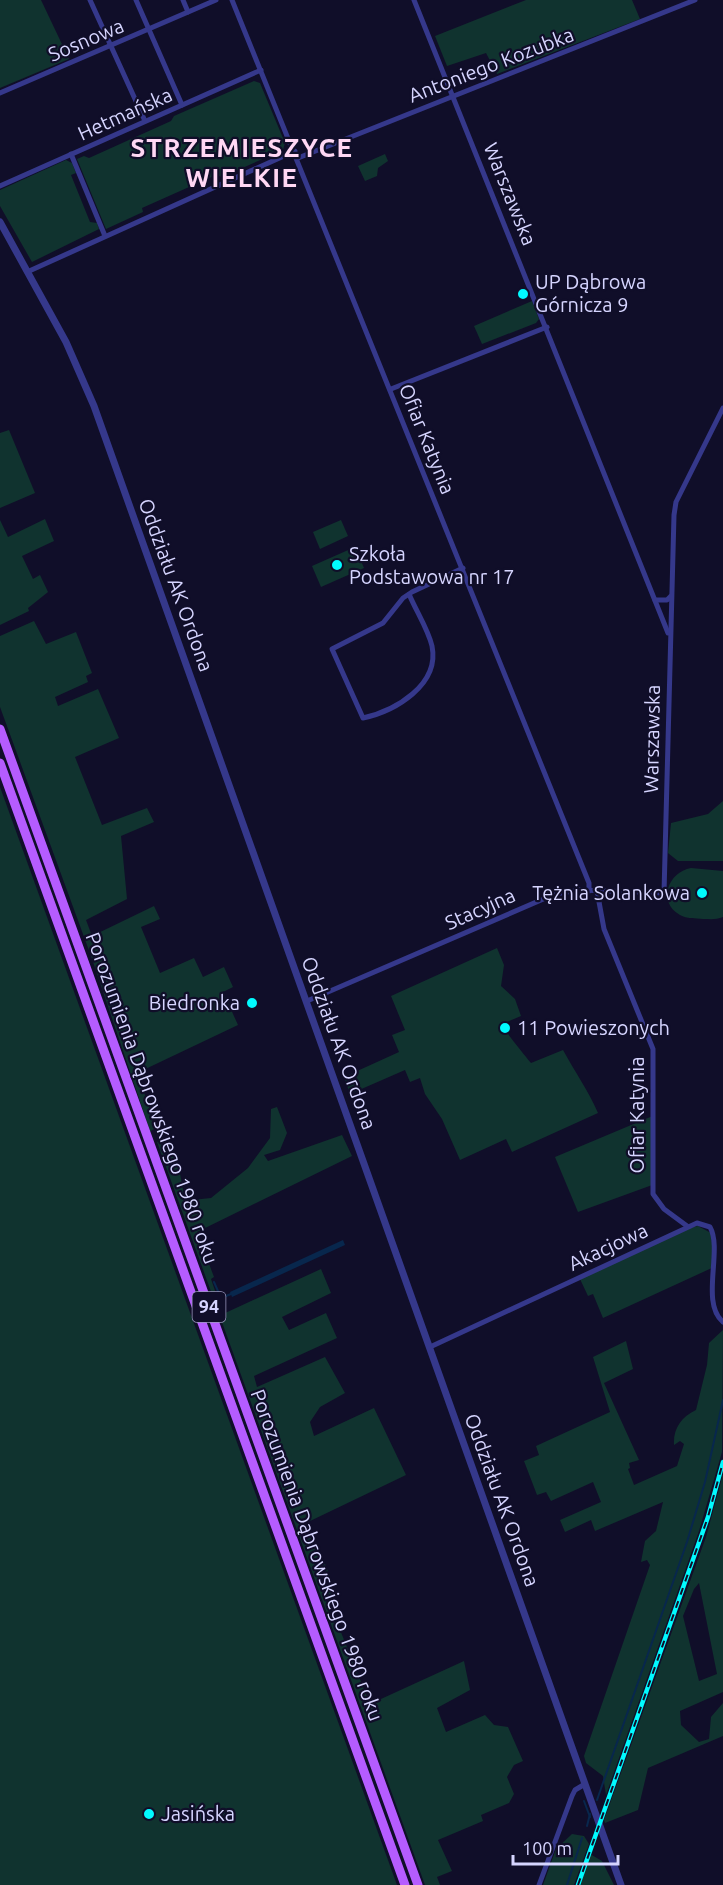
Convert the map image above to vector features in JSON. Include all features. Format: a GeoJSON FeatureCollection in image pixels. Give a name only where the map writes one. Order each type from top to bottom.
{"type":"FeatureCollection","features":[{"type":"Feature","properties":{"kind":"main road","name":"Porozumienia Dąbrowskiego 1980 roku"},"geometry":{"type":"LineString","coordinates":[[0,729],[418,1885]]}},
{"type":"Feature","properties":{"kind":"main road","name":"Porozumienia Dąbrowskiego 1980 roku"},"geometry":{"type":"LineString","coordinates":[[0,763],[405,1885]]}},
{"type":"Feature","properties":{"kind":"street"},"geometry":{"type":"LineString","coordinates":[[90,0],[145,122]]}},
{"type":"Feature","properties":{"kind":"street"},"geometry":{"type":"LineString","coordinates":[[136,0],[182,105]]}},
{"type":"Feature","properties":{"kind":"street"},"geometry":{"type":"LineString","coordinates":[[183,0],[188,12]]}},
{"type":"Feature","properties":{"kind":"street","name":"Sosnowa"},"geometry":{"type":"LineString","coordinates":[[0,93],[216,0]]}},
{"type":"Feature","properties":{"kind":"street","name":"Ofiar Katynia"},"geometry":{"type":"LineString","coordinates":[[232,0],[295,150],[463,568],[581,863],[589,891]]}},
{"type":"Feature","properties":{"kind":"street","name":"Warszawska"},"geometry":{"type":"LineString","coordinates":[[414,0],[670,637],[664,881]]}},
{"type":"Feature","properties":{"kind":"street","name":"Antoniego Kozubka"},"geometry":{"type":"LineString","coordinates":[[298,158],[695,0]]}},
{"type":"Feature","properties":{"kind":"street","name":"Hetmańska"},"geometry":{"type":"LineString","coordinates":[[0,186],[261,70]]}},
{"type":"Feature","properties":{"kind":"street"},"geometry":{"type":"LineString","coordinates":[[27,272],[295,150]]}},
{"type":"Feature","properties":{"kind":"street"},"geometry":{"type":"LineString","coordinates":[[71,154],[105,236]]}},
{"type":"Feature","properties":{"kind":"street","name":"Oddziału AK Ordona"},"geometry":{"type":"LineString","coordinates":[[0,222],[66,342],[90,396],[621,1885]]}},
{"type":"Feature","properties":{"kind":"street"},"geometry":{"type":"LineString","coordinates":[[391,389],[547,327]]}},
{"type":"Feature","properties":{"kind":"street"},"geometry":{"type":"LineString","coordinates":[[670,637],[676,502],[723,408]]}},
{"type":"Feature","properties":{"kind":"street"},"geometry":{"type":"LineString","coordinates":[[409,594],[432,645],[431,668],[423,682],[409,697],[363,718],[332,649],[383,623],[409,594],[463,568]]}},
{"type":"Feature","properties":{"kind":"street"},"geometry":{"type":"LineString","coordinates":[[655,600],[667,600],[671,596]]}},
{"type":"Feature","properties":{"kind":"street","name":"Stacyjna"},"geometry":{"type":"LineString","coordinates":[[307,1001],[542,898],[564,892],[664,892],[664,881]]}},
{"type":"Feature","properties":{"kind":"street","name":"Ofiar Katynia"},"geometry":{"type":"LineString","coordinates":[[597,891],[604,929],[653,1049],[651,1186],[658,1204],[687,1226]]}},
{"type":"Feature","properties":{"kind":"street"},"geometry":{"type":"LineString","coordinates":[[687,1226],[706,1224],[718,1237],[715,1311],[722,1322]]}},
{"type":"Feature","properties":{"kind":"street","name":"Akacjowa"},"geometry":{"type":"LineString","coordinates":[[429,1347],[687,1226]]}},
{"type":"Feature","properties":{"kind":"street"},"geometry":{"type":"LineString","coordinates":[[539,1885],[572,1796],[575,1790],[585,1784]]}},
{"type":"Feature","properties":{"kind":"green space"},"geometry":{"type":"Polygon","coordinates":[[[0,0],[41,0],[69,59],[0,88],[0,0]]]}},
{"type":"Feature","properties":{"kind":"green space"},"geometry":{"type":"Polygon","coordinates":[[[526,0],[632,0],[640,19],[497,74],[486,53],[447,66],[435,36],[526,0]]]}},
{"type":"Feature","properties":{"kind":"green space"},"geometry":{"type":"Polygon","coordinates":[[[254,81],[260,83],[285,143],[283,150],[222,177],[216,175],[142,208],[143,212],[106,229],[77,159],[84,156],[89,158],[171,121],[174,116],[254,81]]]}},
{"type":"Feature","properties":{"kind":"green space"},"geometry":{"type":"Polygon","coordinates":[[[385,154],[388,161],[378,168],[377,176],[365,181],[358,166],[385,154]]]}},
{"type":"Feature","properties":{"kind":"green space"},"geometry":{"type":"Polygon","coordinates":[[[66,160],[72,163],[76,173],[71,175],[90,222],[97,223],[99,229],[32,262],[0,206],[0,190],[66,160]]]}},
{"type":"Feature","properties":{"kind":"green space"},"geometry":{"type":"Polygon","coordinates":[[[532,301],[539,319],[536,323],[482,344],[474,326],[532,301]]]}},
{"type":"Feature","properties":{"kind":"green space"},"geometry":{"type":"Polygon","coordinates":[[[9,430],[35,493],[0,508],[0,433],[9,430]]]}},
{"type":"Feature","properties":{"kind":"green space"},"geometry":{"type":"Polygon","coordinates":[[[45,519],[54,541],[22,556],[33,579],[40,575],[48,592],[28,608],[29,611],[0,625],[0,520],[8,537],[45,519]]]}},
{"type":"Feature","properties":{"kind":"green space"},"geometry":{"type":"Polygon","coordinates":[[[341,520],[348,536],[320,549],[313,532],[341,520]]]}},
{"type":"Feature","properties":{"kind":"green space"},"geometry":{"type":"Polygon","coordinates":[[[355,547],[364,568],[321,587],[312,566],[355,547]]]}},
{"type":"Feature","properties":{"kind":"green space"},"geometry":{"type":"Polygon","coordinates":[[[34,621],[46,644],[76,632],[92,673],[86,676],[88,682],[55,697],[58,706],[98,689],[119,738],[75,757],[102,825],[147,808],[154,822],[121,836],[127,899],[86,920],[92,936],[154,906],[160,919],[141,927],[160,973],[194,958],[203,977],[224,967],[233,987],[223,992],[238,1025],[137,1073],[157,1128],[150,1131],[91,956],[0,707],[0,636],[34,621]]]}},
{"type":"Feature","properties":{"kind":"green space"},"geometry":{"type":"Polygon","coordinates":[[[0,787],[397,1885],[0,1885],[0,787]]]}},
{"type":"Feature","properties":{"kind":"green space"},"geometry":{"type":"Polygon","coordinates":[[[723,801],[723,861],[678,861],[668,853],[671,823],[708,814],[723,801]]]}},
{"type":"Feature","properties":{"kind":"green space"},"geometry":{"type":"Polygon","coordinates":[[[691,868],[723,871],[723,917],[718,919],[688,918],[680,915],[669,903],[667,895],[671,881],[676,875],[691,868]]]}},
{"type":"Feature","properties":{"kind":"green space"},"geometry":{"type":"Polygon","coordinates":[[[497,948],[504,965],[501,986],[515,999],[521,1016],[502,1024],[504,1028],[531,1063],[563,1050],[598,1113],[512,1152],[506,1139],[460,1160],[442,1119],[425,1094],[420,1078],[410,1082],[405,1070],[350,1094],[344,1077],[399,1052],[392,1035],[405,1030],[391,996],[497,948]]]}},
{"type":"Feature","properties":{"kind":"green space"},"geometry":{"type":"Polygon","coordinates":[[[277,1107],[287,1133],[280,1150],[264,1155],[268,1161],[342,1135],[352,1156],[197,1232],[214,1277],[211,1279],[223,1314],[321,1269],[331,1293],[282,1317],[289,1330],[326,1313],[337,1338],[254,1376],[257,1387],[325,1357],[345,1393],[320,1407],[310,1422],[314,1436],[374,1408],[406,1475],[308,1522],[332,1581],[328,1584],[340,1612],[334,1615],[370,1704],[464,1661],[470,1690],[437,1708],[446,1732],[485,1715],[494,1725],[508,1727],[523,1761],[514,1765],[507,1777],[514,1794],[509,1803],[481,1815],[483,1821],[438,1840],[452,1871],[437,1877],[440,1885],[425,1885],[157,1142],[161,1140],[173,1153],[179,1168],[184,1195],[192,1200],[211,1198],[248,1168],[270,1138],[271,1109],[277,1107]]]}},
{"type":"Feature","properties":{"kind":"green space"},"geometry":{"type":"Polygon","coordinates":[[[655,1115],[655,1184],[578,1212],[555,1157],[655,1115]]]}},
{"type":"Feature","properties":{"kind":"green space"},"geometry":{"type":"Polygon","coordinates":[[[698,1226],[711,1233],[714,1267],[603,1318],[593,1294],[588,1296],[580,1279],[686,1229],[698,1226]]]}},
{"type":"Feature","properties":{"kind":"green space"},"geometry":{"type":"Polygon","coordinates":[[[723,1330],[722,1452],[699,1531],[606,1795],[603,1776],[586,1763],[584,1756],[650,1565],[647,1560],[641,1562],[645,1541],[656,1531],[663,1502],[595,1531],[591,1520],[565,1532],[560,1520],[601,1502],[593,1482],[551,1501],[546,1492],[537,1495],[524,1461],[539,1455],[536,1446],[610,1412],[593,1357],[626,1341],[633,1369],[604,1383],[639,1460],[629,1463],[630,1468],[628,1469],[634,1485],[677,1466],[684,1444],[680,1441],[674,1445],[677,1429],[686,1416],[696,1410],[707,1365],[709,1343],[723,1330]]]}},
{"type":"Feature","properties":{"kind":"green space"},"geometry":{"type":"Polygon","coordinates":[[[723,1474],[723,1692],[680,1711],[681,1725],[699,1742],[709,1739],[711,1717],[723,1703],[723,1736],[648,1768],[638,1810],[605,1823],[604,1820],[706,1537],[723,1474]],[[699,1583],[694,1589],[683,1616],[699,1681],[717,1674],[699,1583]]]}},
{"type":"Feature","properties":{"kind":"green space"},"geometry":{"type":"Polygon","coordinates":[[[572,1834],[584,1836],[589,1844],[574,1885],[543,1885],[556,1849],[572,1834]]]}},
{"type":"Feature","properties":{"kind":"green space"},"geometry":{"type":"Polygon","coordinates":[[[590,1854],[602,1861],[614,1885],[579,1885],[590,1854]]]}},
{"type":"Feature","properties":{"kind":"water"},"geometry":{"type":"Polygon","coordinates":[[[343,1240],[345,1245],[232,1297],[230,1292],[343,1240]]]}},
{"type":"Feature","properties":{"kind":"waterway"},"geometry":{"type":"LineString","coordinates":[[214,1282],[221,1298]]}},
{"type":"Feature","properties":{"kind":"waterway"},"geometry":{"type":"LineString","coordinates":[[225,1311],[221,1298],[231,1294]]}},
{"type":"Feature","properties":{"kind":"waterway"},"geometry":{"type":"LineString","coordinates":[[597,1800],[687,1542],[705,1482],[723,1400]]}},
{"type":"Feature","properties":{"kind":"waterway"},"geometry":{"type":"LineString","coordinates":[[584,1801],[590,1817]]}},
{"type":"Feature","properties":{"kind":"waterway"},"geometry":{"type":"LineString","coordinates":[[587,1826],[590,1814]]}},
{"type":"Feature","properties":{"kind":"waterway"},"geometry":{"type":"LineString","coordinates":[[567,1885],[582,1838]]}},
{"type":"Feature","properties":{"kind":"railway"},"geometry":{"type":"LineString","coordinates":[[578,1885],[708,1517],[723,1462]]}},
{"type":"Feature","properties":{"kind":"place","name":"UP Dąbrowa Górnicza 9"},"geometry":{"type":"Point","coordinates":[523,294]}},
{"type":"Feature","properties":{"kind":"place","name":"Szkoła Podstawowa nr 17"},"geometry":{"type":"Point","coordinates":[337,565]}},
{"type":"Feature","properties":{"kind":"place","name":"Tężnia Solankowa"},"geometry":{"type":"Point","coordinates":[702,893]}},
{"type":"Feature","properties":{"kind":"place","name":"Biedronka"},"geometry":{"type":"Point","coordinates":[252,1003]}},
{"type":"Feature","properties":{"kind":"place","name":"11 Powieszonych"},"geometry":{"type":"Point","coordinates":[505,1028]}},
{"type":"Feature","properties":{"kind":"place","name":"Jasińska"},"geometry":{"type":"Point","coordinates":[149,1814]}},
{"type":"Feature","properties":{"kind":"district","name":"STRZEMIESZYCE WIELKIE"},"geometry":{"type":"Point","coordinates":[242,163]}}]}
